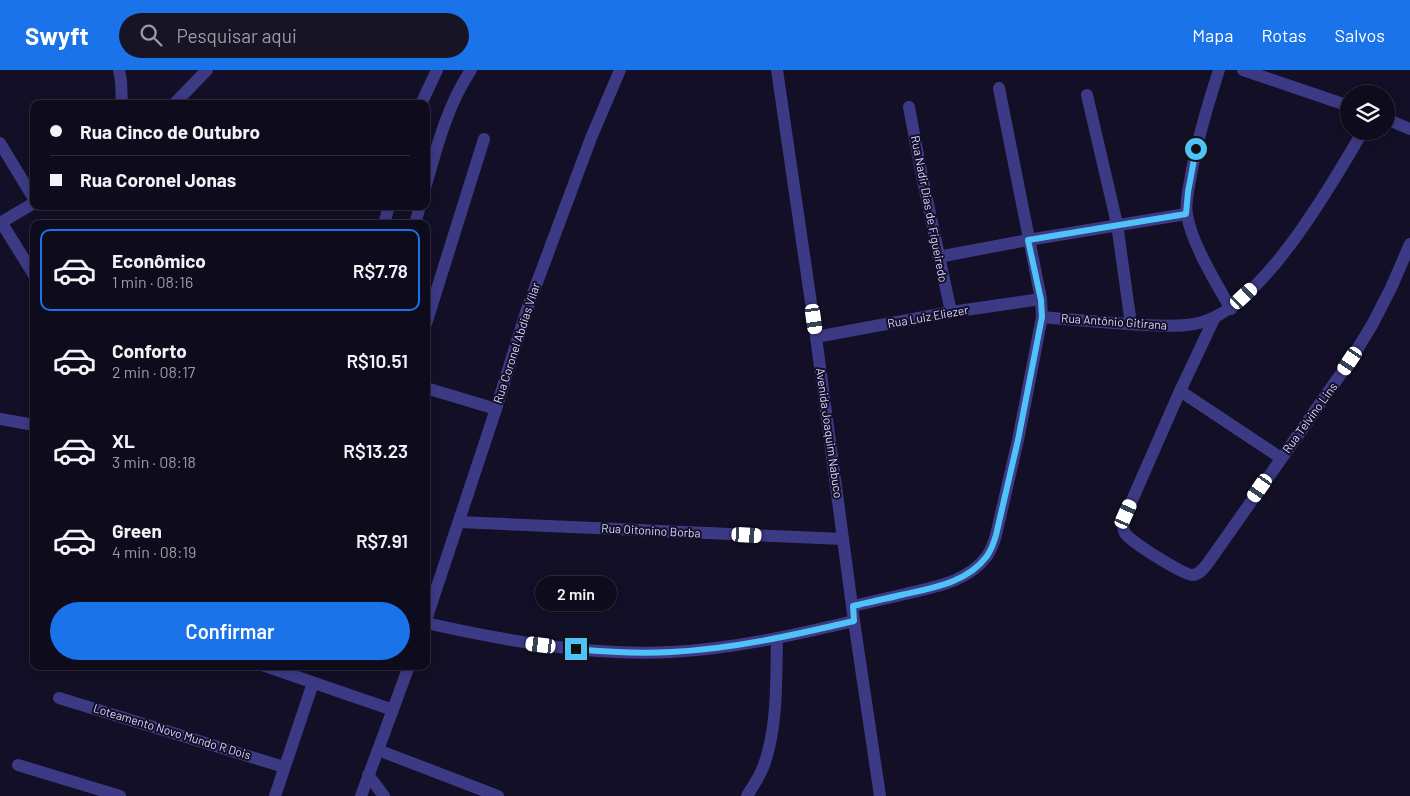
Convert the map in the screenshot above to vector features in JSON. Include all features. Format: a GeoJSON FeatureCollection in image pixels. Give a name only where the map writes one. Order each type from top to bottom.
{"type":"FeatureCollection","features":[{"type":"Feature","properties":{"kind":"street"},"geometry":{"type":"LineString","coordinates":[[119,70],[122,100]]}},
{"type":"Feature","properties":{"kind":"street"},"geometry":{"type":"LineString","coordinates":[[178,100],[207,70]]}},
{"type":"Feature","properties":{"kind":"street"},"geometry":{"type":"LineString","coordinates":[[423,100],[438,70]]}},
{"type":"Feature","properties":{"kind":"street","name":"Rua Coronel Abdias Vilar"},"geometry":{"type":"LineString","coordinates":[[430,610],[526,312],[591,138],[620,70]]}},
{"type":"Feature","properties":{"kind":"street","name":"Avenida Joaquim Nabuco"},"geometry":{"type":"LineString","coordinates":[[777,70],[880,796]]}},
{"type":"Feature","properties":{"kind":"street"},"geometry":{"type":"LineString","coordinates":[[1219,70],[1196,149],[1186,214],[1192,233],[1230,309]]}},
{"type":"Feature","properties":{"kind":"street"},"geometry":{"type":"LineString","coordinates":[[1243,70],[1340,103]]}},
{"type":"Feature","properties":{"kind":"street"},"geometry":{"type":"LineString","coordinates":[[430,172],[448,116],[469,71]]}},
{"type":"Feature","properties":{"kind":"street"},"geometry":{"type":"LineString","coordinates":[[853,606],[941,586],[958,579],[986,556],[992,547],[996,535],[1010,477],[1042,317],[1041,300],[999,88]]}},
{"type":"Feature","properties":{"kind":"street"},"geometry":{"type":"LineString","coordinates":[[1087,95],[1117,224],[1131,324]]}},
{"type":"Feature","properties":{"kind":"street","name":"Rua Nadir Dias de Figueiredo"},"geometry":{"type":"LineString","coordinates":[[909,107],[938,257],[951,312]]}},
{"type":"Feature","properties":{"kind":"street"},"geometry":{"type":"LineString","coordinates":[[1395,122],[1410,128]]}},
{"type":"Feature","properties":{"kind":"street"},"geometry":{"type":"LineString","coordinates":[[430,311],[484,139]]}},
{"type":"Feature","properties":{"kind":"street","name":"Rua Antônio Gitirana"},"geometry":{"type":"LineString","coordinates":[[1042,317],[1174,326],[1214,319],[1230,309],[1258,283],[1285,250],[1325,196],[1358,140]]}},
{"type":"Feature","properties":{"kind":"street"},"geometry":{"type":"LineString","coordinates":[[0,143],[30,192]]}},
{"type":"Feature","properties":{"kind":"street"},"geometry":{"type":"LineString","coordinates":[[30,205],[1,223],[30,270]]}},
{"type":"Feature","properties":{"kind":"street"},"geometry":{"type":"LineString","coordinates":[[938,257],[1117,224],[1186,214]]}},
{"type":"Feature","properties":{"kind":"street","name":"Rua Telvino Lins"},"geometry":{"type":"LineString","coordinates":[[1180,391],[1126,514],[1123,526],[1125,534],[1134,542],[1158,558],[1190,575],[1194,575],[1208,563],[1331,390],[1372,325],[1410,244]]}},
{"type":"Feature","properties":{"kind":"street","name":"Rua Luiz Eliezer"},"geometry":{"type":"LineString","coordinates":[[816,337],[951,312],[1041,300]]}},
{"type":"Feature","properties":{"kind":"street"},"geometry":{"type":"LineString","coordinates":[[1214,319],[1180,391],[1281,458]]}},
{"type":"Feature","properties":{"kind":"street"},"geometry":{"type":"LineString","coordinates":[[430,389],[496,409]]}},
{"type":"Feature","properties":{"kind":"street"},"geometry":{"type":"LineString","coordinates":[[0,419],[30,424]]}},
{"type":"Feature","properties":{"kind":"street","name":"Rua Oitonino Borba"},"geometry":{"type":"LineString","coordinates":[[459,522],[843,540]]}},
{"type":"Feature","properties":{"kind":"street"},"geometry":{"type":"LineString","coordinates":[[430,623],[523,643],[604,652],[672,652],[737,645],[854,621]]}},
{"type":"Feature","properties":{"kind":"street"},"geometry":{"type":"LineString","coordinates":[[747,796],[764,766],[773,725],[776,700],[777,638]]}},
{"type":"Feature","properties":{"kind":"street"},"geometry":{"type":"LineString","coordinates":[[276,670],[393,710]]}},
{"type":"Feature","properties":{"kind":"street"},"geometry":{"type":"LineString","coordinates":[[361,796],[408,670]]}},
{"type":"Feature","properties":{"kind":"street"},"geometry":{"type":"LineString","coordinates":[[275,796],[313,683]]}},
{"type":"Feature","properties":{"kind":"street","name":"Loteamento Novo Mundo R Dois"},"geometry":{"type":"LineString","coordinates":[[59,698],[284,767]]}},
{"type":"Feature","properties":{"kind":"street"},"geometry":{"type":"LineString","coordinates":[[378,750],[498,796]]}},
{"type":"Feature","properties":{"kind":"street"},"geometry":{"type":"LineString","coordinates":[[18,765],[120,796]]}},
{"type":"Feature","properties":{"kind":"street"},"geometry":{"type":"LineString","coordinates":[[368,775],[384,796]]}},
{"type":"Feature","properties":{"kind":"route"},"geometry":{"type":"LineString","coordinates":[[576,649],[604,652],[672,652],[737,645],[777,638],[854,621],[853,606],[941,586],[958,579],[971,570],[986,556],[992,547],[996,535],[1018,440],[1042,317],[1041,300],[1028,240],[1186,214],[1196,149]]}}]}
